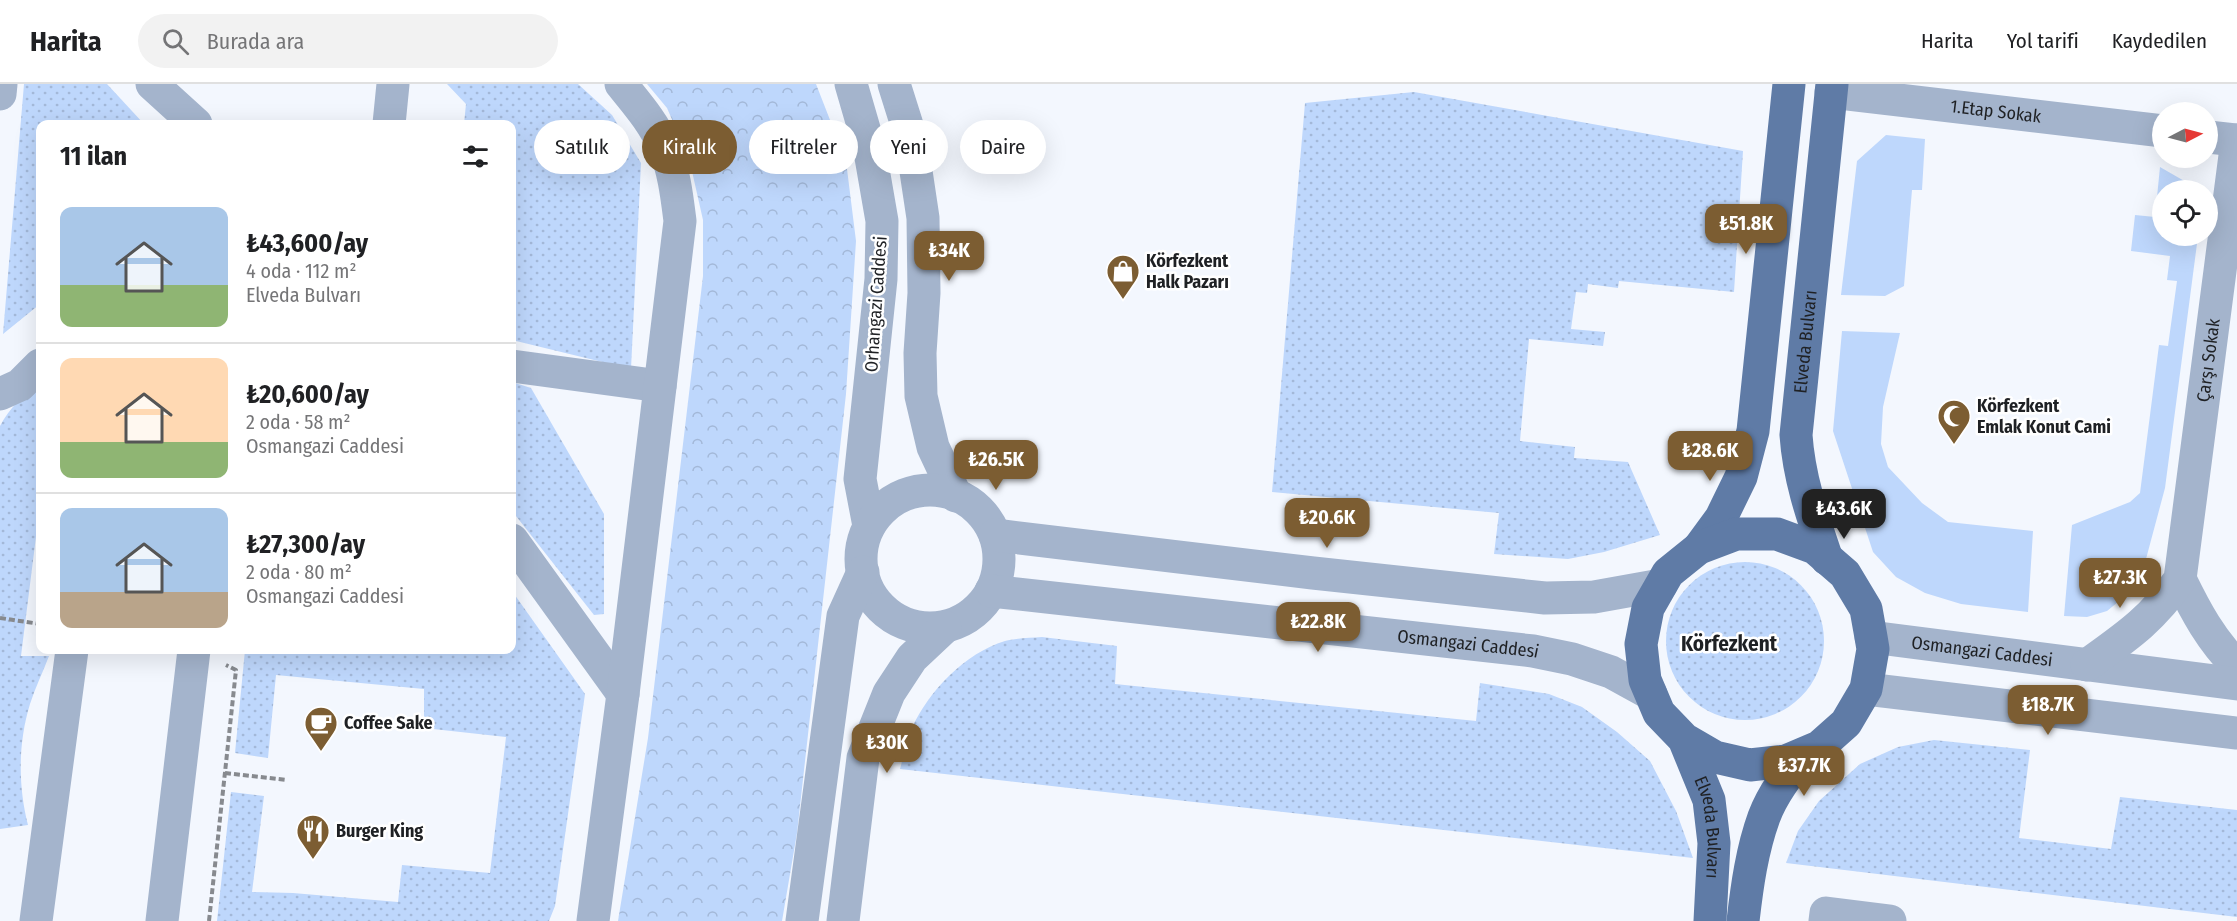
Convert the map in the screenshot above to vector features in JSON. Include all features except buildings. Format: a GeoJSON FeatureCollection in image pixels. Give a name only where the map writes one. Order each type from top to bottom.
{"type":"FeatureCollection","features":[{"type":"Feature","properties":{"kind":"main road"},"geometry":{"type":"LineString","coordinates":[[1699,548],[1737,534],[1777,534],[1815,548],[1845,574],[1866,609],[1873,649],[1866,689],[1846,723],[1819,747],[1786,761],[1750,765],[1715,757],[1684,740],[1659,712],[1645,680],[1641,644],[1648,608],[1668,573],[1699,548],[1721,519],[1741,477],[1753,431],[1783,84]]}},
{"type":"Feature","properties":{"kind":"main road","name":"Elveda Bulvarı"},"geometry":{"type":"LineString","coordinates":[[1827,559],[1809,508],[1801,476],[1796,435],[1831,88]]}},
{"type":"Feature","properties":{"kind":"main road","name":"Elveda Bulvarı"},"geometry":{"type":"LineString","coordinates":[[1684,740],[1709,800],[1714,843],[1710,921]]}},
{"type":"Feature","properties":{"kind":"main road","name":"Elveda Bulvarı"},"geometry":{"type":"LineString","coordinates":[[1743,921],[1751,863],[1765,815],[1780,786],[1804,754]]}},
{"type":"Feature","properties":{"kind":"street"},"geometry":{"type":"LineString","coordinates":[[0,94],[1,84]]}},
{"type":"Feature","properties":{"kind":"street"},"geometry":{"type":"LineString","coordinates":[[152,84],[192,120]]}},
{"type":"Feature","properties":{"kind":"street"},"geometry":{"type":"LineString","coordinates":[[389,120],[393,84]]}},
{"type":"Feature","properties":{"kind":"street"},"geometry":{"type":"LineString","coordinates":[[593,921],[680,221],[675,186],[664,148],[649,118],[621,84]]}},
{"type":"Feature","properties":{"kind":"street","name":"Orhangazi Caddesi"},"geometry":{"type":"LineString","coordinates":[[851,84],[869,146],[882,221],[881,279],[860,479],[869,526]]}},
{"type":"Feature","properties":{"kind":"street"},"geometry":{"type":"LineString","coordinates":[[894,84],[911,138],[923,218],[924,293],[920,353],[921,396],[933,447],[956,496]]}},
{"type":"Feature","properties":{"kind":"street","name":"1.Etap Sokak"},"geometry":{"type":"LineString","coordinates":[[1831,88],[2152,130]]}},
{"type":"Feature","properties":{"kind":"street"},"geometry":{"type":"LineString","coordinates":[[2218,137],[2237,140]]}},
{"type":"Feature","properties":{"kind":"street","name":"Çarşı Sokak"},"geometry":{"type":"LineString","coordinates":[[2180,579],[2237,140]]}},
{"type":"Feature","properties":{"kind":"street"},"geometry":{"type":"LineString","coordinates":[[516,367],[660,386]]}},
{"type":"Feature","properties":{"kind":"street"},"geometry":{"type":"LineString","coordinates":[[0,394],[20,385],[36,369]]}},
{"type":"Feature","properties":{"kind":"street"},"geometry":{"type":"LineString","coordinates":[[926,490],[949,492],[956,496],[970,502],[987,519],[995,535],[1000,563],[995,585],[983,605],[966,619],[945,627],[922,629],[900,623],[882,610],[868,592],[863,572],[862,549],[869,526],[884,508],[903,495],[926,490]]}},
{"type":"Feature","properties":{"kind":"street"},"geometry":{"type":"LineString","coordinates":[[995,535],[1545,598],[1594,597],[1661,585]]}},
{"type":"Feature","properties":{"kind":"street"},"geometry":{"type":"LineString","coordinates":[[516,546],[623,694]]}},
{"type":"Feature","properties":{"kind":"street"},"geometry":{"type":"LineString","coordinates":[[802,921],[843,616],[863,572]]}},
{"type":"Feature","properties":{"kind":"street"},"geometry":{"type":"LineString","coordinates":[[2087,665],[2143,625],[2164,602],[2180,579]]}},
{"type":"Feature","properties":{"kind":"street"},"geometry":{"type":"LineString","coordinates":[[2180,579],[2197,616],[2219,647],[2237,666]]}},
{"type":"Feature","properties":{"kind":"street","name":"Osmangazi Caddesi"},"geometry":{"type":"LineString","coordinates":[[991,591],[1533,651],[1572,659],[1611,672],[1652,694]]}},
{"type":"Feature","properties":{"kind":"street"},"geometry":{"type":"LineString","coordinates":[[843,921],[864,758],[889,693],[912,658],[945,627]]}},
{"type":"Feature","properties":{"kind":"street","name":"Osmangazi Caddesi"},"geometry":{"type":"LineString","coordinates":[[1871,637],[2237,684]]}},
{"type":"Feature","properties":{"kind":"street"},"geometry":{"type":"LineString","coordinates":[[36,921],[71,654]]}},
{"type":"Feature","properties":{"kind":"street"},"geometry":{"type":"LineString","coordinates":[[162,921],[194,654]]}},
{"type":"Feature","properties":{"kind":"street"},"geometry":{"type":"LineString","coordinates":[[1866,689],[2237,733]]}},
{"type":"Feature","properties":{"kind":"street"},"geometry":{"type":"LineString","coordinates":[[1825,921],[1826,913],[1890,921]]}},
{"type":"Feature","properties":{"kind":"path"},"geometry":{"type":"LineString","coordinates":[[0,618],[36,623]]}},
{"type":"Feature","properties":{"kind":"path"},"geometry":{"type":"LineString","coordinates":[[201,654],[236,670],[210,921]]}},
{"type":"Feature","properties":{"kind":"path"},"geometry":{"type":"LineString","coordinates":[[225,773],[287,780]]}},
{"type":"Feature","properties":{"kind":"green space"},"geometry":{"type":"Polygon","coordinates":[[[24,84],[107,84],[140,120],[36,120],[36,307],[3,334],[24,84]]]}},
{"type":"Feature","properties":{"kind":"green space"},"geometry":{"type":"Polygon","coordinates":[[[447,84],[578,84],[612,115],[615,120],[534,120],[534,174],[630,174],[630,145],[641,163],[631,369],[516,341],[516,120],[464,120],[466,104],[447,84]]]}},
{"type":"Feature","properties":{"kind":"green space"},"geometry":{"type":"Polygon","coordinates":[[[647,84],[816,84],[830,120],[749,120],[749,174],[848,174],[856,241],[846,394],[797,833],[782,921],[618,921],[648,738],[703,276],[703,220],[693,174],[737,174],[737,120],[672,120],[667,108],[647,84]]]}},
{"type":"Feature","properties":{"kind":"green space"},"geometry":{"type":"Polygon","coordinates":[[[1414,92],[1743,151],[1734,292],[1619,281],[1618,288],[1588,284],[1587,293],[1576,292],[1571,329],[1605,332],[1603,346],[1529,339],[1520,441],[1575,447],[1574,458],[1628,462],[1660,535],[1604,552],[1568,559],[1494,554],[1499,513],[1272,492],[1305,103],[1414,92]]]}},
{"type":"Feature","properties":{"kind":"green space"},"geometry":{"type":"Polygon","coordinates":[[[1886,135],[1925,139],[1922,190],[1912,190],[1904,286],[1885,296],[1841,295],[1857,161],[1886,135]]]}},
{"type":"Feature","properties":{"kind":"green space"},"geometry":{"type":"Polygon","coordinates":[[[2162,168],[2183,180],[2159,180],[2162,168]]]}},
{"type":"Feature","properties":{"kind":"green space"},"geometry":{"type":"Polygon","coordinates":[[[2135,215],[2152,217],[2152,246],[2197,246],[2165,488],[2146,559],[2129,593],[2107,611],[2087,617],[2064,616],[2072,525],[2130,502],[2140,493],[2159,345],[2168,346],[2177,281],[2167,280],[2170,256],[2131,251],[2135,215]]]}},
{"type":"Feature","properties":{"kind":"green space"},"geometry":{"type":"Polygon","coordinates":[[[1842,331],[1900,333],[1883,407],[1881,444],[1888,467],[1922,503],[1948,522],[2033,531],[2028,612],[1961,604],[1925,593],[1896,577],[1873,552],[1833,431],[1842,331]]]}},
{"type":"Feature","properties":{"kind":"green space"},"geometry":{"type":"Polygon","coordinates":[[[516,383],[531,388],[604,514],[604,614],[594,615],[516,516],[516,383]]]}},
{"type":"Feature","properties":{"kind":"green space"},"geometry":{"type":"Polygon","coordinates":[[[36,385],[36,537],[21,656],[49,656],[30,704],[21,749],[22,795],[28,825],[0,829],[0,426],[23,396],[36,385]]]}},
{"type":"Feature","properties":{"kind":"green space"},"geometry":{"type":"Polygon","coordinates":[[[1745,562],[1775,568],[1801,585],[1818,611],[1824,641],[1818,671],[1801,697],[1775,714],[1745,720],[1715,714],[1689,697],[1672,671],[1666,641],[1672,611],[1689,585],[1715,568],[1745,562]]]}},
{"type":"Feature","properties":{"kind":"green space"},"geometry":{"type":"Polygon","coordinates":[[[516,597],[585,694],[555,906],[549,921],[217,921],[231,792],[264,796],[252,892],[293,893],[398,902],[402,865],[490,873],[506,737],[424,728],[424,689],[276,675],[268,758],[235,753],[245,654],[516,654],[516,597]]]}},
{"type":"Feature","properties":{"kind":"green space"},"geometry":{"type":"Polygon","coordinates":[[[1042,637],[1117,646],[1115,684],[1476,721],[1480,683],[1549,694],[1582,707],[1617,732],[1650,761],[1676,811],[1693,858],[900,769],[908,738],[919,714],[938,688],[962,664],[1005,641],[1042,637]]]}},
{"type":"Feature","properties":{"kind":"green space"},"geometry":{"type":"Polygon","coordinates":[[[1934,740],[2030,750],[2019,838],[2111,849],[2120,797],[2237,810],[2237,917],[1786,863],[1798,831],[1819,801],[1860,764],[1898,747],[1934,740]]]}},
{"type":"Feature","properties":{"kind":"place","name":"Körfezkent Halk Pazarı"},"geometry":{"type":"Point","coordinates":[1123,300]}},
{"type":"Feature","properties":{"kind":"place","name":"Körfezkent Emlak Konut Cami"},"geometry":{"type":"Point","coordinates":[1954,445]}},
{"type":"Feature","properties":{"kind":"place","name":"Coffee Sake"},"geometry":{"type":"Point","coordinates":[321,752]}},
{"type":"Feature","properties":{"kind":"place","name":"Burger King"},"geometry":{"type":"Point","coordinates":[313,860]}},
{"type":"Feature","properties":{"kind":"district","name":"Körfezkent"},"geometry":{"type":"Point","coordinates":[1729,644]}}]}
